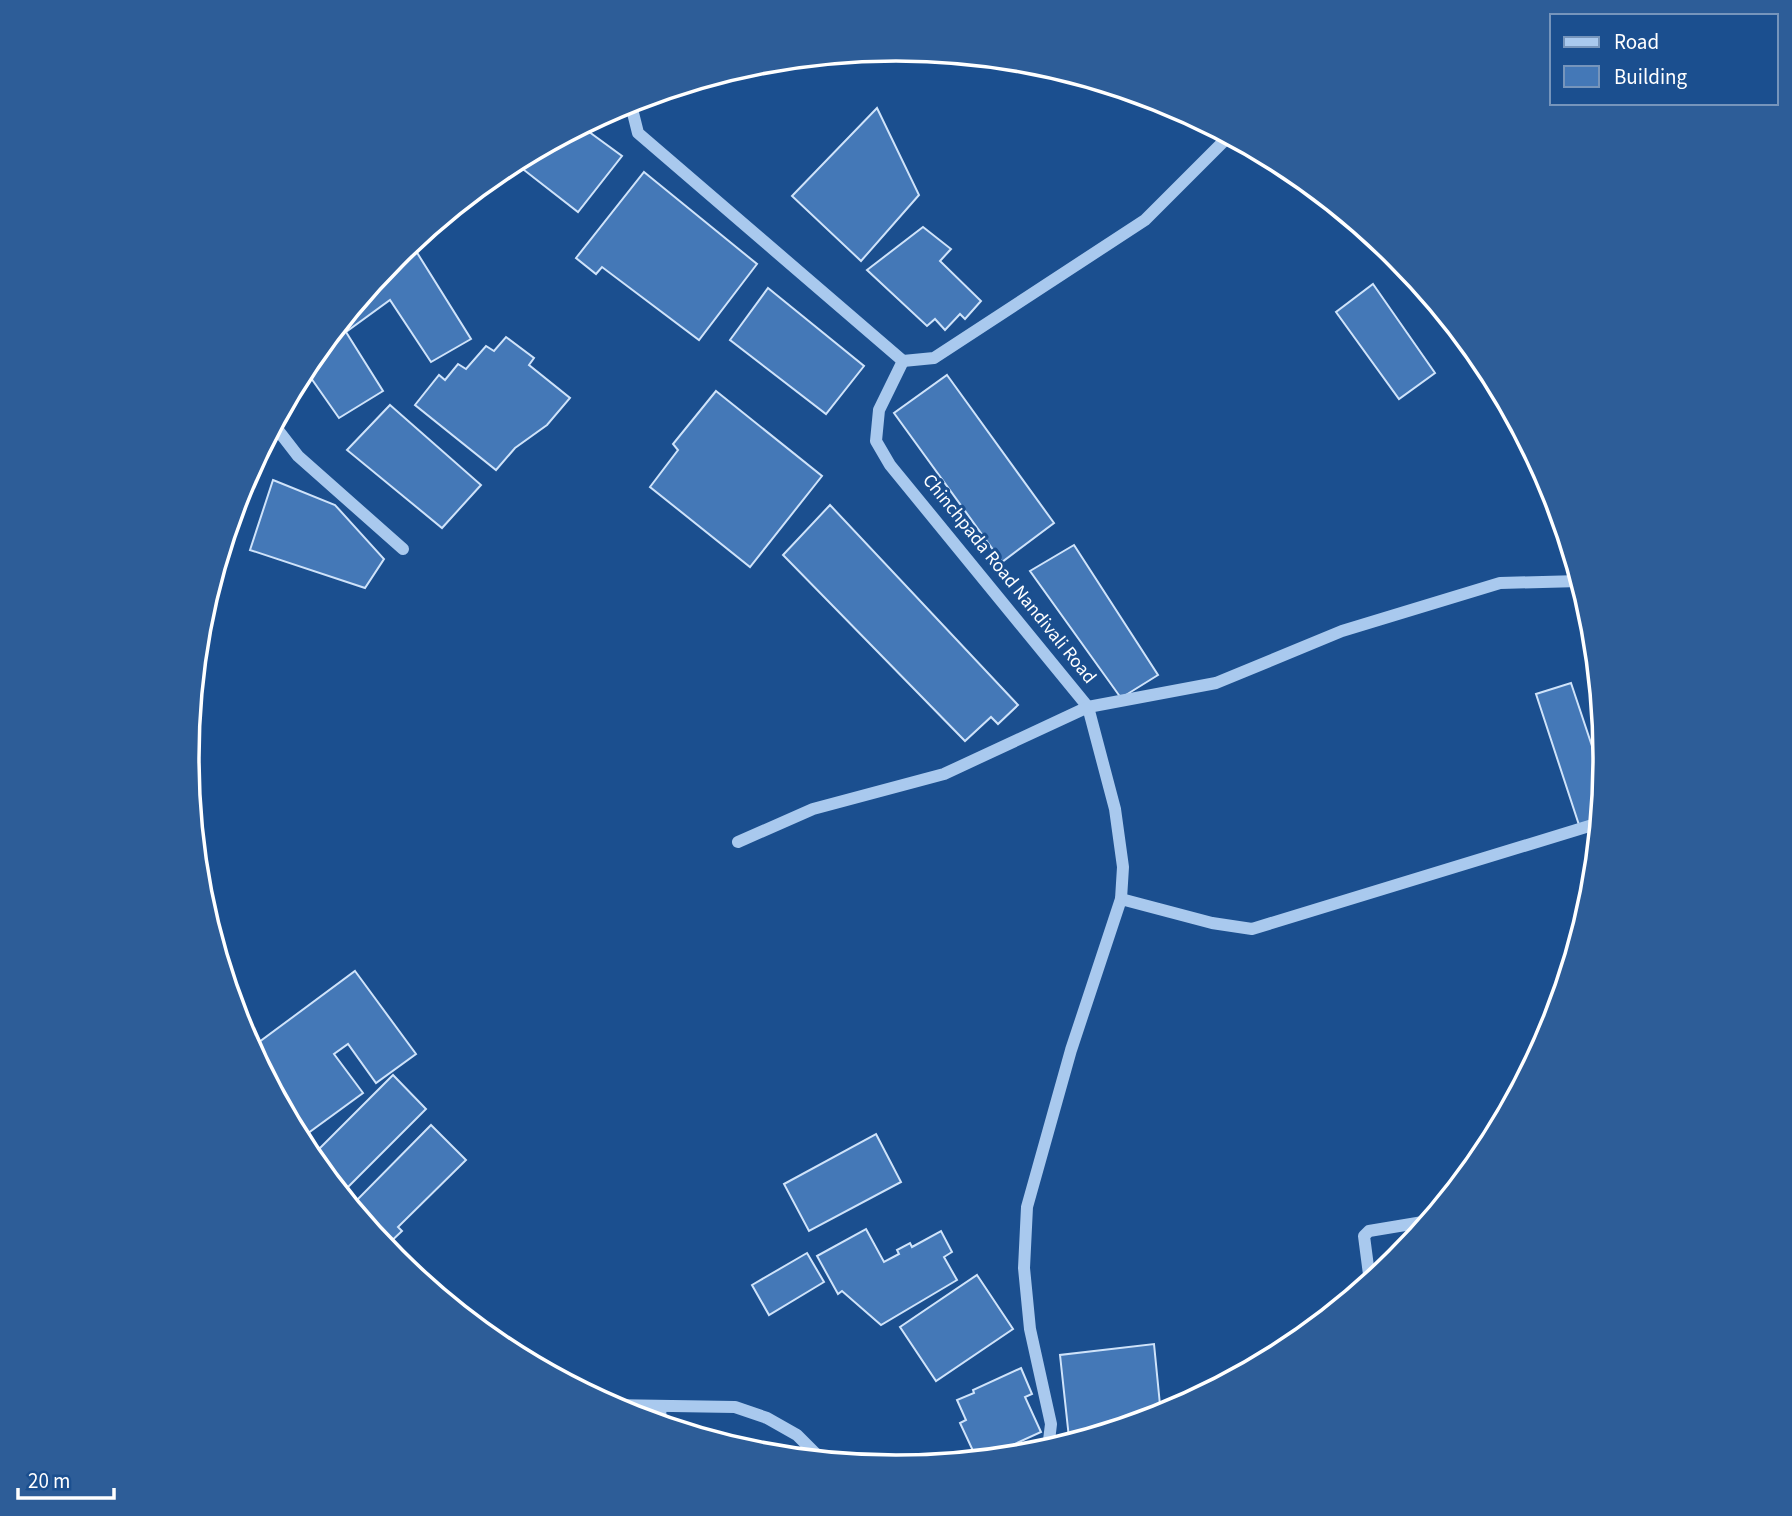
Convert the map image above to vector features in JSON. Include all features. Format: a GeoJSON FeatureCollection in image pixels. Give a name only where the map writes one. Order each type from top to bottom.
{"type":"FeatureCollection","features":[{"type":"Feature","properties":{"kind":"street"},"geometry":{"type":"LineString","coordinates":[[633,113],[638,133],[903,361],[934,358],[1144,220],[1222,143]]}},
{"type":"Feature","properties":{"kind":"street","name":"Chinchpada Road Nandivali Road"},"geometry":{"type":"LineString","coordinates":[[903,361],[879,410],[876,441],[890,465],[1088,706],[1115,809],[1123,867],[1121,899],[1071,1050],[1027,1206],[1024,1268],[1030,1329],[1051,1424],[1049,1437]]}},
{"type":"Feature","properties":{"kind":"street"},"geometry":{"type":"LineString","coordinates":[[280,433],[298,456],[403,549]]}},
{"type":"Feature","properties":{"kind":"street"},"geometry":{"type":"LineString","coordinates":[[738,842],[813,809],[944,774],[1088,706],[1216,683],[1342,631],[1500,583],[1570,581]]}},
{"type":"Feature","properties":{"kind":"street"},"geometry":{"type":"LineString","coordinates":[[1121,899],[1212,923],[1252,929],[1589,826]]}},
{"type":"Feature","properties":{"kind":"street"},"geometry":{"type":"LineString","coordinates":[[1368,1270],[1364,1236],[1369,1231],[1414,1223]]}},
{"type":"Feature","properties":{"kind":"street"},"geometry":{"type":"LineString","coordinates":[[639,1406],[735,1407],[767,1418],[797,1435],[812,1450]]}},
{"type":"Feature","properties":{"kind":"street"},"geometry":{"type":"LineString","coordinates":[[660,1406],[660,1414]]}},
{"type":"Feature","properties":{"kind":"building"},"geometry":{"type":"Polygon","coordinates":[[[877,108],[919,195],[861,261],[792,196],[877,108]]]}},
{"type":"Feature","properties":{"kind":"building"},"geometry":{"type":"Polygon","coordinates":[[[590,132],[622,156],[578,212],[524,170],[590,132]]]}},
{"type":"Feature","properties":{"kind":"building"},"geometry":{"type":"Polygon","coordinates":[[[644,172],[757,264],[699,340],[602,267],[596,274],[576,258],[644,172]]]}},
{"type":"Feature","properties":{"kind":"building"},"geometry":{"type":"Polygon","coordinates":[[[923,227],[951,249],[940,261],[981,301],[965,319],[960,314],[945,330],[935,319],[927,326],[867,270],[923,227]]]}},
{"type":"Feature","properties":{"kind":"building"},"geometry":{"type":"Polygon","coordinates":[[[417,252],[471,339],[431,362],[390,300],[346,332],[383,391],[339,418],[312,379],[343,334],[417,252]]]}},
{"type":"Feature","properties":{"kind":"building"},"geometry":{"type":"Polygon","coordinates":[[[1373,284],[1435,373],[1399,399],[1336,312],[1373,284]]]}},
{"type":"Feature","properties":{"kind":"building"},"geometry":{"type":"Polygon","coordinates":[[[768,288],[864,366],[826,414],[730,340],[768,288]]]}},
{"type":"Feature","properties":{"kind":"building"},"geometry":{"type":"Polygon","coordinates":[[[506,337],[534,358],[529,365],[570,398],[547,425],[515,448],[496,470],[415,405],[439,375],[445,380],[458,364],[466,369],[486,346],[494,351],[506,337]]]}},
{"type":"Feature","properties":{"kind":"building"},"geometry":{"type":"Polygon","coordinates":[[[947,375],[1054,523],[1002,562],[894,413],[947,375]]]}},
{"type":"Feature","properties":{"kind":"building"},"geometry":{"type":"Polygon","coordinates":[[[716,391],[822,476],[750,567],[650,487],[678,450],[673,444],[716,391]]]}},
{"type":"Feature","properties":{"kind":"building"},"geometry":{"type":"Polygon","coordinates":[[[390,405],[481,485],[442,528],[347,450],[390,405]]]}},
{"type":"Feature","properties":{"kind":"building"},"geometry":{"type":"Polygon","coordinates":[[[273,480],[335,505],[384,559],[365,588],[250,550],[273,480]]]}},
{"type":"Feature","properties":{"kind":"building"},"geometry":{"type":"Polygon","coordinates":[[[830,505],[1018,705],[998,724],[991,717],[965,741],[783,555],[830,505]]]}},
{"type":"Feature","properties":{"kind":"building"},"geometry":{"type":"Polygon","coordinates":[[[1074,545],[1158,675],[1121,698],[1030,571],[1074,545]]]}},
{"type":"Feature","properties":{"kind":"building"},"geometry":{"type":"Polygon","coordinates":[[[1571,683],[1593,748],[1589,821],[1579,825],[1536,694],[1571,683]]]}},
{"type":"Feature","properties":{"kind":"building"},"geometry":{"type":"Polygon","coordinates":[[[355,971],[416,1054],[376,1083],[348,1044],[334,1054],[363,1093],[309,1132],[260,1042],[355,971]]]}},
{"type":"Feature","properties":{"kind":"building"},"geometry":{"type":"Polygon","coordinates":[[[393,1075],[426,1109],[348,1187],[319,1149],[393,1075]]]}},
{"type":"Feature","properties":{"kind":"building"},"geometry":{"type":"Polygon","coordinates":[[[431,1125],[466,1160],[398,1227],[402,1231],[393,1240],[357,1199],[431,1125]]]}},
{"type":"Feature","properties":{"kind":"building"},"geometry":{"type":"Polygon","coordinates":[[[876,1134],[901,1182],[809,1231],[784,1184],[876,1134]]]}},
{"type":"Feature","properties":{"kind":"building"},"geometry":{"type":"Polygon","coordinates":[[[866,1229],[884,1262],[899,1254],[897,1250],[910,1243],[912,1247],[941,1231],[952,1252],[944,1257],[957,1280],[881,1325],[842,1291],[838,1294],[817,1256],[866,1229]]]}},
{"type":"Feature","properties":{"kind":"building"},"geometry":{"type":"Polygon","coordinates":[[[807,1253],[824,1282],[769,1315],[752,1285],[807,1253]]]}},
{"type":"Feature","properties":{"kind":"building"},"geometry":{"type":"Polygon","coordinates":[[[977,1275],[1013,1329],[936,1381],[900,1327],[977,1275]]]}},
{"type":"Feature","properties":{"kind":"building"},"geometry":{"type":"Polygon","coordinates":[[[1154,1344],[1160,1403],[1068,1433],[1060,1355],[1154,1344]]]}},
{"type":"Feature","properties":{"kind":"building"},"geometry":{"type":"Polygon","coordinates":[[[1021,1368],[1032,1394],[1025,1397],[1041,1432],[1014,1444],[973,1450],[960,1423],[966,1420],[957,1400],[974,1393],[973,1390],[1021,1368]]]}}]}
